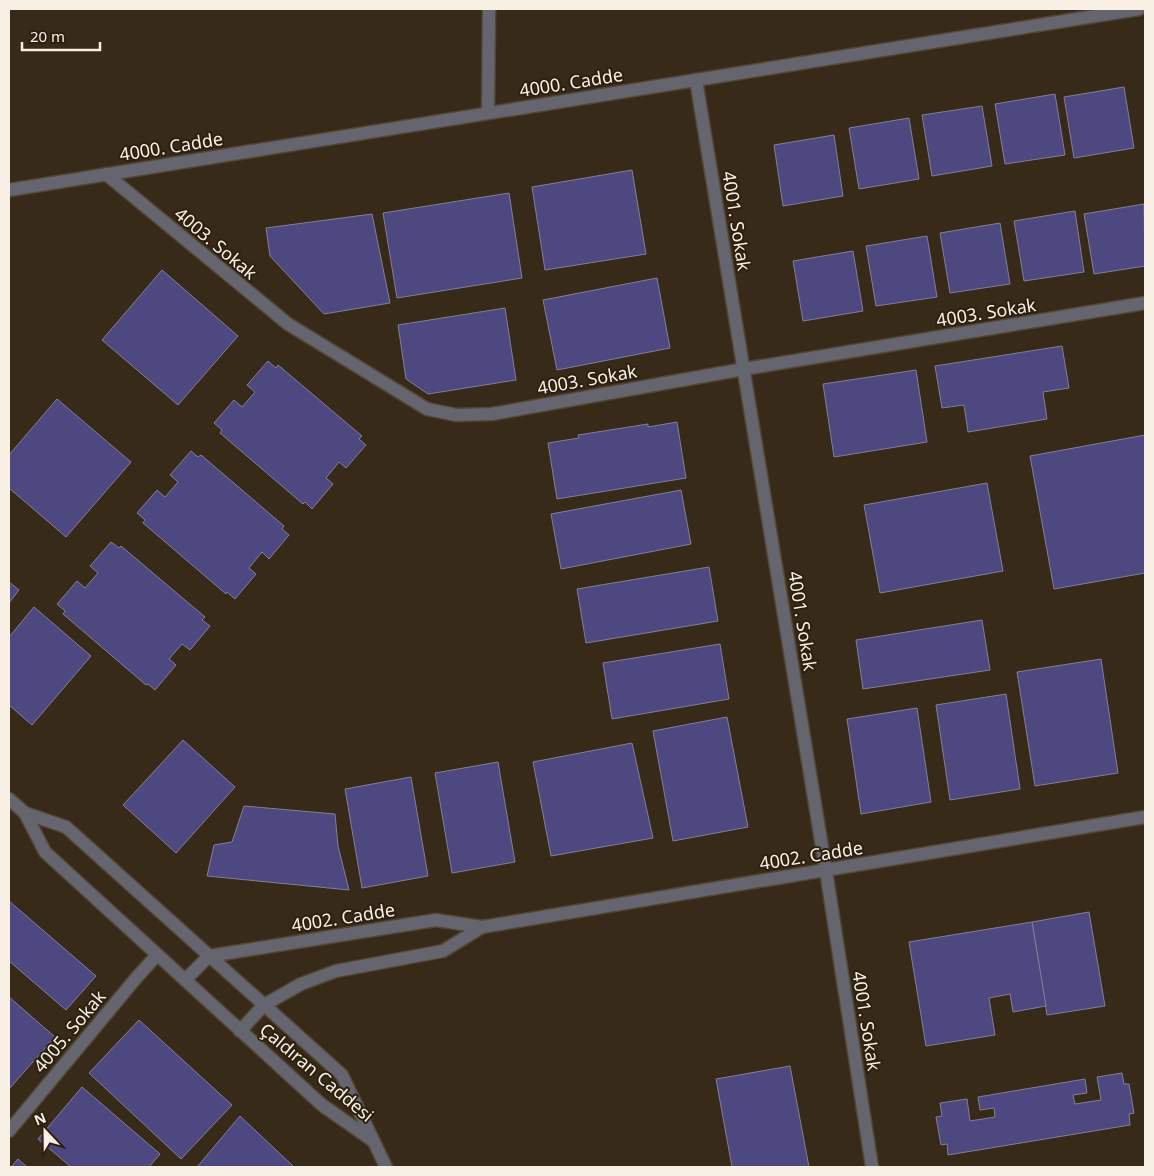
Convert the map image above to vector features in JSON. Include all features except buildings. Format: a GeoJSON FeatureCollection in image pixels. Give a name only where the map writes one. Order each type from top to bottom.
{"type":"FeatureCollection","features":[{"type":"Feature","properties":{"kind":"street"},"geometry":{"type":"LineString","coordinates":[[488,114],[489,9]]}},
{"type":"Feature","properties":{"kind":"street","name":"4000. Cadde"},"geometry":{"type":"LineString","coordinates":[[9,190],[1139,9]]}},
{"type":"Feature","properties":{"kind":"street","name":"4001. Sokak"},"geometry":{"type":"LineString","coordinates":[[696,80],[826,871],[872,1167]]}},
{"type":"Feature","properties":{"kind":"street","name":"4003. Sokak"},"geometry":{"type":"LineString","coordinates":[[106,174],[288,324],[427,410],[456,415],[492,414],[744,369],[1145,304]]}},
{"type":"Feature","properties":{"kind":"street"},"geometry":{"type":"LineString","coordinates":[[9,799],[25,813],[45,852],[240,1031]]}},
{"type":"Feature","properties":{"kind":"street"},"geometry":{"type":"LineString","coordinates":[[25,813],[66,827],[264,1005]]}},
{"type":"Feature","properties":{"kind":"street","name":"4002. Cadde"},"geometry":{"type":"LineString","coordinates":[[209,956],[436,920],[482,927],[1145,817]]}},
{"type":"Feature","properties":{"kind":"street","name":"4002. Cadde"},"geometry":{"type":"LineString","coordinates":[[240,1031],[264,1005],[301,984],[336,971],[443,951],[482,927]]}},
{"type":"Feature","properties":{"kind":"street","name":"4005. Sokak"},"geometry":{"type":"LineString","coordinates":[[9,1131],[157,955]]}},
{"type":"Feature","properties":{"kind":"street"},"geometry":{"type":"LineString","coordinates":[[185,980],[209,956]]}},
{"type":"Feature","properties":{"kind":"street","name":"Çaldıran Caddesi"},"geometry":{"type":"LineString","coordinates":[[264,1005],[342,1076],[386,1167]]}},
{"type":"Feature","properties":{"kind":"street","name":"Çaldıran Caddesi"},"geometry":{"type":"LineString","coordinates":[[240,1031],[322,1105],[372,1140]]}}]}
